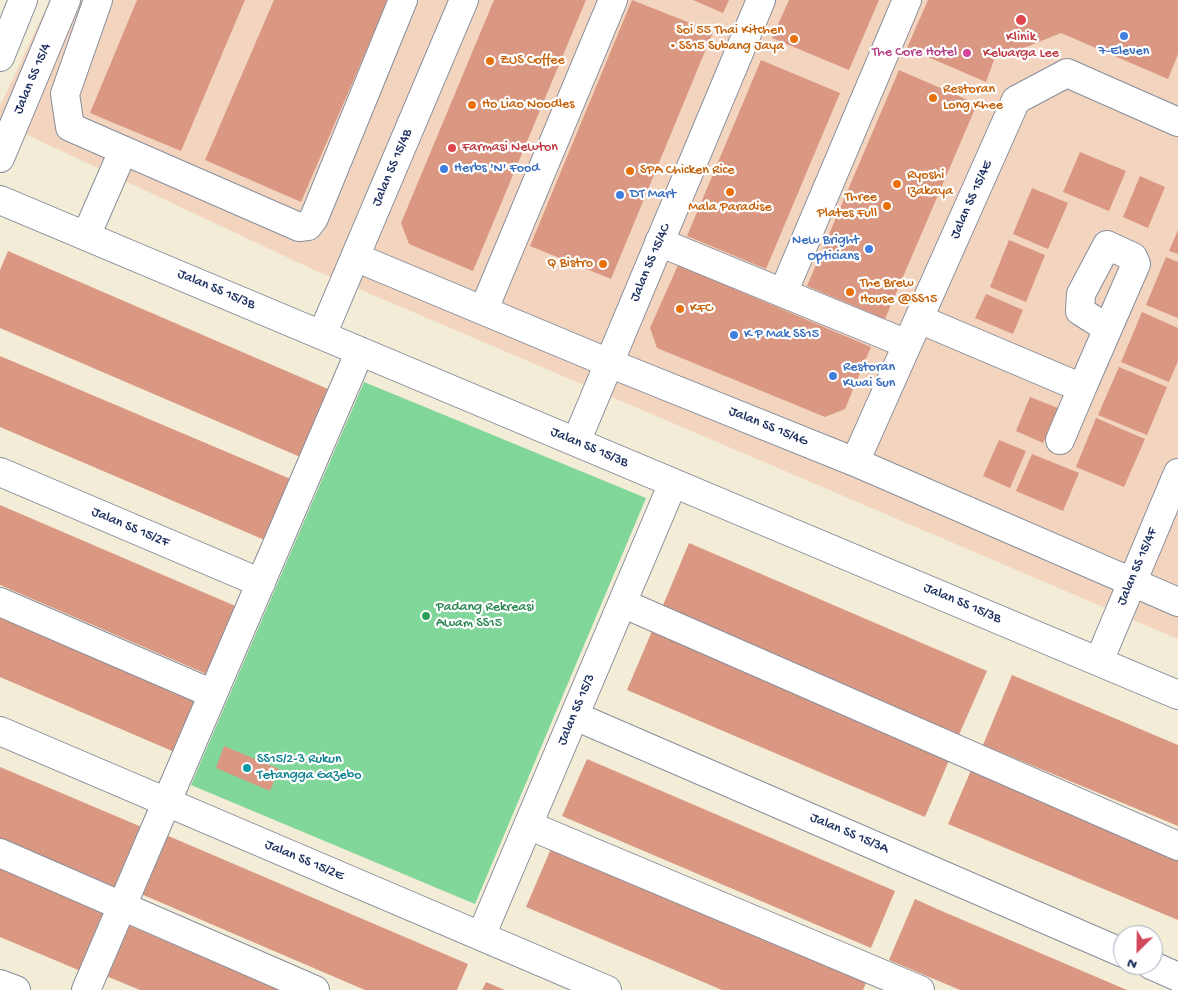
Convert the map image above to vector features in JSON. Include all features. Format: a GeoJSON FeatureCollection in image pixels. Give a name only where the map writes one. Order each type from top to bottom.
{"type":"FeatureCollection","features":[{"type":"Feature","properties":{"kind":"street"},"geometry":{"type":"LineString","coordinates":[[0,57],[23,0]]}},
{"type":"Feature","properties":{"kind":"street","name":"Jalan SS 15/4"},"geometry":{"type":"LineString","coordinates":[[0,158],[66,0]]}},
{"type":"Feature","properties":{"kind":"street"},"geometry":{"type":"LineString","coordinates":[[98,0],[65,94],[70,127],[299,227],[308,226],[314,218],[403,0]]}},
{"type":"Feature","properties":{"kind":"street","name":"Jalan SS 15/4B"},"geometry":{"type":"LineString","coordinates":[[322,335],[464,0]]}},
{"type":"Feature","properties":{"kind":"street"},"geometry":{"type":"LineString","coordinates":[[484,309],[613,0]]}},
{"type":"Feature","properties":{"kind":"street","name":"Jalan SS 15/4C"},"geometry":{"type":"LineString","coordinates":[[576,442],[761,0]]}},
{"type":"Feature","properties":{"kind":"street"},"geometry":{"type":"LineString","coordinates":[[783,293],[907,0]]}},
{"type":"Feature","properties":{"kind":"street","name":"Jalan SS 15/4E"},"geometry":{"type":"LineString","coordinates":[[854,462],[1016,100],[1067,73],[1178,122]]}},
{"type":"Feature","properties":{"kind":"street"},"geometry":{"type":"LineString","coordinates":[[91,238],[128,153]]}},
{"type":"Feature","properties":{"kind":"street","name":"Jalan SS 15/3B"},"geometry":{"type":"LineString","coordinates":[[0,200],[1178,695]]}},
{"type":"Feature","properties":{"kind":"street"},"geometry":{"type":"LineString","coordinates":[[659,242],[907,344]]}},
{"type":"Feature","properties":{"kind":"street","name":"Jalan SS 15/4G"},"geometry":{"type":"LineString","coordinates":[[355,257],[484,309],[609,363],[854,462],[1178,602]]}},
{"type":"Feature","properties":{"kind":"street"},"geometry":{"type":"LineString","coordinates":[[919,318],[1082,388]]}},
{"type":"Feature","properties":{"kind":"street"},"geometry":{"type":"LineString","coordinates":[[1060,440],[1107,328]]}},
{"type":"Feature","properties":{"kind":"street"},"geometry":{"type":"LineString","coordinates":[[86,990],[360,351]]}},
{"type":"Feature","properties":{"kind":"street","name":"Jalan SS 15/2F"},"geometry":{"type":"LineString","coordinates":[[0,472],[261,584]]}},
{"type":"Feature","properties":{"kind":"street","name":"Jalan SS 15/4F"},"geometry":{"type":"LineString","coordinates":[[1099,662],[1178,473]]}},
{"type":"Feature","properties":{"kind":"street","name":"Jalan SS 15/3"},"geometry":{"type":"LineString","coordinates":[[481,936],[672,483]]}},
{"type":"Feature","properties":{"kind":"street"},"geometry":{"type":"LineString","coordinates":[[0,602],[213,694]]}},
{"type":"Feature","properties":{"kind":"street"},"geometry":{"type":"LineString","coordinates":[[622,604],[1178,846]]}},
{"type":"Feature","properties":{"kind":"street","name":"Jalan SS 15/3A"},"geometry":{"type":"LineString","coordinates":[[574,716],[1113,949]]}},
{"type":"Feature","properties":{"kind":"street","name":"Jalan SS 15/2E"},"geometry":{"type":"LineString","coordinates":[[0,731],[607,990]]}},
{"type":"Feature","properties":{"kind":"street"},"geometry":{"type":"LineString","coordinates":[[528,825],[920,990]]}},
{"type":"Feature","properties":{"kind":"street"},"geometry":{"type":"LineString","coordinates":[[0,853],[315,990]]}},
{"type":"Feature","properties":{"kind":"street"},"geometry":{"type":"LineString","coordinates":[[1163,970],[1178,976]]}},
{"type":"Feature","properties":{"kind":"street"},"geometry":{"type":"LineString","coordinates":[[0,984],[16,990]]}},
{"type":"Feature","properties":{"kind":"shaded area"},"geometry":{"type":"Polygon","coordinates":[[[50,0],[1178,0],[1178,639],[310,268],[0,122],[0,106],[50,0]]]}},
{"type":"Feature","properties":{"kind":"green space","name":"Padang Rekreasi Awam SS15"},"geometry":{"type":"Polygon","coordinates":[[[364,382],[646,498],[475,904],[191,785],[364,382]]]}},
{"type":"Feature","properties":{"kind":"building"},"geometry":{"type":"Polygon","coordinates":[[[137,0],[245,0],[181,151],[90,113],[137,0]]]}},
{"type":"Feature","properties":{"kind":"building"},"geometry":{"type":"Polygon","coordinates":[[[274,0],[388,0],[301,202],[205,160],[274,0]]]}},
{"type":"Feature","properties":{"kind":"building"},"geometry":{"type":"Polygon","coordinates":[[[494,0],[586,0],[473,271],[409,244],[401,223],[494,0]]]}},
{"type":"Feature","properties":{"kind":"building"},"geometry":{"type":"Polygon","coordinates":[[[632,0],[713,32],[611,279],[530,246],[632,0]]]}},
{"type":"Feature","properties":{"kind":"building"},"geometry":{"type":"Polygon","coordinates":[[[693,0],[729,0],[723,13],[693,0]]]}},
{"type":"Feature","properties":{"kind":"building"},"geometry":{"type":"Polygon","coordinates":[[[789,0],[879,0],[849,70],[772,38],[789,0]]]}},
{"type":"Feature","properties":{"kind":"building"},"geometry":{"type":"Polygon","coordinates":[[[928,0],[1178,0],[1178,54],[1168,79],[1061,33],[994,60],[986,82],[907,48],[928,0]]]}},
{"type":"Feature","properties":{"kind":"building"},"geometry":{"type":"Polygon","coordinates":[[[761,60],[840,93],[766,269],[687,236],[761,60]]]}},
{"type":"Feature","properties":{"kind":"building"},"geometry":{"type":"Polygon","coordinates":[[[899,70],[977,104],[885,319],[807,286],[899,70]]]}},
{"type":"Feature","properties":{"kind":"building"},"geometry":{"type":"Polygon","coordinates":[[[1080,152],[1126,171],[1109,211],[1063,192],[1080,152]]]}},
{"type":"Feature","properties":{"kind":"building"},"geometry":{"type":"Polygon","coordinates":[[[1140,176],[1165,187],[1148,228],[1123,217],[1140,176]]]}},
{"type":"Feature","properties":{"kind":"building"},"geometry":{"type":"Polygon","coordinates":[[[1032,188],[1068,203],[1048,249],[1013,234],[1032,188]]]}},
{"type":"Feature","properties":{"kind":"building"},"geometry":{"type":"Polygon","coordinates":[[[1178,230],[1178,254],[1169,251],[1178,230]]]}},
{"type":"Feature","properties":{"kind":"building"},"geometry":{"type":"Polygon","coordinates":[[[1009,240],[1045,255],[1026,302],[990,287],[1009,240]]]}},
{"type":"Feature","properties":{"kind":"building"},"geometry":{"type":"Polygon","coordinates":[[[8,251],[335,392],[305,459],[0,328],[0,270],[8,251]]]}},
{"type":"Feature","properties":{"kind":"building"},"geometry":{"type":"Polygon","coordinates":[[[1166,257],[1178,262],[1178,318],[1146,305],[1166,257]]]}},
{"type":"Feature","properties":{"kind":"building"},"geometry":{"type":"Polygon","coordinates":[[[678,265],[871,347],[845,409],[825,417],[657,348],[650,328],[678,265]]]}},
{"type":"Feature","properties":{"kind":"building"},"geometry":{"type":"Polygon","coordinates":[[[986,294],[1023,310],[1013,334],[975,318],[986,294]]]}},
{"type":"Feature","properties":{"kind":"building"},"geometry":{"type":"Polygon","coordinates":[[[1142,312],[1178,328],[1178,361],[1169,382],[1121,362],[1142,312]]]}},
{"type":"Feature","properties":{"kind":"building"},"geometry":{"type":"Polygon","coordinates":[[[0,356],[293,480],[267,541],[0,427],[0,356]]]}},
{"type":"Feature","properties":{"kind":"building"},"geometry":{"type":"Polygon","coordinates":[[[1119,367],[1167,387],[1147,435],[1098,415],[1119,367]]]}},
{"type":"Feature","properties":{"kind":"building"},"geometry":{"type":"Polygon","coordinates":[[[1030,397],[1058,408],[1043,443],[1016,431],[1030,397]]]}},
{"type":"Feature","properties":{"kind":"building"},"geometry":{"type":"Polygon","coordinates":[[[1096,418],[1145,439],[1124,487],[1076,467],[1096,418]]]}},
{"type":"Feature","properties":{"kind":"building"},"geometry":{"type":"Polygon","coordinates":[[[999,440],[1026,451],[1010,488],[983,476],[999,440]]]}},
{"type":"Feature","properties":{"kind":"building"},"geometry":{"type":"Polygon","coordinates":[[[1032,454],[1079,473],[1063,511],[1016,491],[1032,454]]]}},
{"type":"Feature","properties":{"kind":"building"},"geometry":{"type":"Polygon","coordinates":[[[0,505],[240,608],[211,676],[0,585],[0,505]]]}},
{"type":"Feature","properties":{"kind":"building"},"geometry":{"type":"Polygon","coordinates":[[[689,543],[987,671],[958,737],[661,610],[689,543]]]}},
{"type":"Feature","properties":{"kind":"building"},"geometry":{"type":"Polygon","coordinates":[[[0,611],[203,698],[179,754],[0,677],[0,611]]]}},
{"type":"Feature","properties":{"kind":"building"},"geometry":{"type":"Polygon","coordinates":[[[652,631],[950,758],[925,817],[627,690],[652,631]]]}},
{"type":"Feature","properties":{"kind":"building"},"geometry":{"type":"Polygon","coordinates":[[[1012,675],[1178,745],[1178,826],[983,745],[1012,675]]]}},
{"type":"Feature","properties":{"kind":"building","name":"SS15/2-3 Rukun Tetangga Gazebo"},"geometry":{"type":"Polygon","coordinates":[[[224,746],[279,769],[270,791],[216,768],[224,746]]]}},
{"type":"Feature","properties":{"kind":"building"},"geometry":{"type":"Polygon","coordinates":[[[587,759],[895,891],[871,948],[562,816],[587,759]]]}},
{"type":"Feature","properties":{"kind":"building"},"geometry":{"type":"Polygon","coordinates":[[[0,767],[144,828],[118,888],[0,838],[0,767]]]}},
{"type":"Feature","properties":{"kind":"building"},"geometry":{"type":"Polygon","coordinates":[[[972,768],[1178,854],[1178,920],[948,824],[972,768]]]}},
{"type":"Feature","properties":{"kind":"building"},"geometry":{"type":"Polygon","coordinates":[[[166,835],[468,964],[457,990],[365,990],[141,894],[166,835]]]}},
{"type":"Feature","properties":{"kind":"building"},"geometry":{"type":"Polygon","coordinates":[[[553,844],[868,978],[863,990],[722,990],[526,907],[553,844]]]}},
{"type":"Feature","properties":{"kind":"building"},"geometry":{"type":"Polygon","coordinates":[[[0,865],[109,912],[83,972],[0,937],[0,865]]]}},
{"type":"Feature","properties":{"kind":"building"},"geometry":{"type":"Polygon","coordinates":[[[915,899],[1127,990],[960,990],[889,960],[915,899]]]}},
{"type":"Feature","properties":{"kind":"building"},"geometry":{"type":"Polygon","coordinates":[[[128,925],[280,990],[140,990],[106,976],[128,925]]]}},
{"type":"Feature","properties":{"kind":"building"},"geometry":{"type":"Polygon","coordinates":[[[486,982],[505,990],[482,990],[486,982]]]}},
{"type":"Feature","properties":{"kind":"place","name":"Klinik Keluarga Lee"},"geometry":{"type":"Point","coordinates":[1021,20]}},
{"type":"Feature","properties":{"kind":"place","name":"7-Eleven"},"geometry":{"type":"Point","coordinates":[1124,36]}},
{"type":"Feature","properties":{"kind":"place","name":"Soi 55 Thai Kitchen • SS15 Subang Jaya"},"geometry":{"type":"Point","coordinates":[794,39]}},
{"type":"Feature","properties":{"kind":"place","name":"The Core Hotel"},"geometry":{"type":"Point","coordinates":[967,53]}},
{"type":"Feature","properties":{"kind":"place","name":"ZUS Coffee"},"geometry":{"type":"Point","coordinates":[490,61]}},
{"type":"Feature","properties":{"kind":"place","name":"Restoran Long Khee"},"geometry":{"type":"Point","coordinates":[933,98]}},
{"type":"Feature","properties":{"kind":"place","name":"Ho Liao Noodles"},"geometry":{"type":"Point","coordinates":[472,105]}},
{"type":"Feature","properties":{"kind":"place","name":"Farmasi Newton"},"geometry":{"type":"Point","coordinates":[452,148]}},
{"type":"Feature","properties":{"kind":"place","name":"Herbs 'N' Food"},"geometry":{"type":"Point","coordinates":[444,169]}},
{"type":"Feature","properties":{"kind":"place","name":"SPA Chicken Rice"},"geometry":{"type":"Point","coordinates":[630,171]}},
{"type":"Feature","properties":{"kind":"place","name":"Ryoshi Izakaya"},"geometry":{"type":"Point","coordinates":[897,184]}},
{"type":"Feature","properties":{"kind":"place","name":"Mala Paradise"},"geometry":{"type":"Point","coordinates":[730,192]}},
{"type":"Feature","properties":{"kind":"place","name":"DT Mart"},"geometry":{"type":"Point","coordinates":[620,195]}},
{"type":"Feature","properties":{"kind":"place","name":"Three Plates Full"},"geometry":{"type":"Point","coordinates":[887,206]}},
{"type":"Feature","properties":{"kind":"place","name":"New Bright Opticians"},"geometry":{"type":"Point","coordinates":[869,249]}},
{"type":"Feature","properties":{"kind":"place","name":"Q Bistro"},"geometry":{"type":"Point","coordinates":[603,264]}},
{"type":"Feature","properties":{"kind":"place","name":"The Brew House @SS15"},"geometry":{"type":"Point","coordinates":[850,292]}},
{"type":"Feature","properties":{"kind":"place","name":"KFC"},"geometry":{"type":"Point","coordinates":[680,309]}},
{"type":"Feature","properties":{"kind":"place","name":"K P Mak SS15"},"geometry":{"type":"Point","coordinates":[734,335]}},
{"type":"Feature","properties":{"kind":"place","name":"Restoran Kwai Sun"},"geometry":{"type":"Point","coordinates":[833,376]}},
{"type":"Feature","properties":{"kind":"place","name":"Padang Rekreasi Awam SS15"},"geometry":{"type":"Point","coordinates":[426,616]}},
{"type":"Feature","properties":{"kind":"place","name":"SS15/2-3 Rukun Tetangga Gazebo"},"geometry":{"type":"Point","coordinates":[247,768]}}]}
